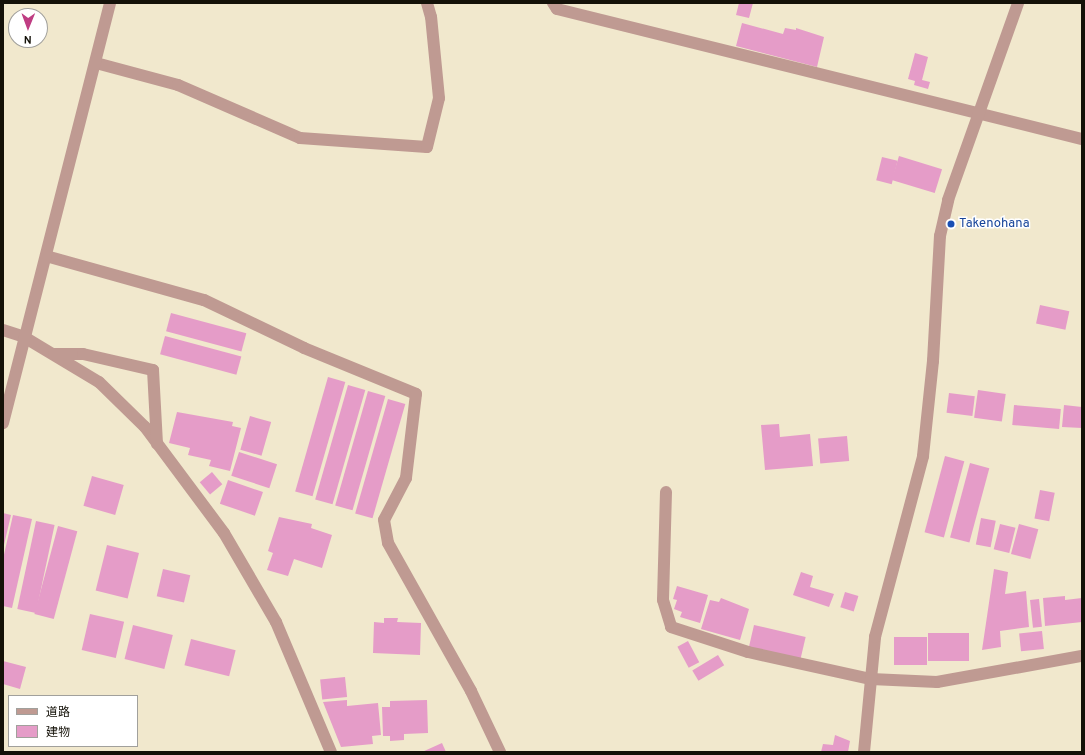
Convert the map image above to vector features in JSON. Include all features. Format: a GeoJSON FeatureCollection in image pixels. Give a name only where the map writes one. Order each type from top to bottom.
{"type":"FeatureCollection","features":[{"type":"Feature","properties":{"kind":"street"},"geometry":{"type":"LineString","coordinates":[[3,423],[96,63],[110,3]]}},
{"type":"Feature","properties":{"kind":"street"},"geometry":{"type":"LineString","coordinates":[[96,63],[178,85],[300,138],[427,147],[439,98],[431,17],[427,3]]}},
{"type":"Feature","properties":{"kind":"street"},"geometry":{"type":"LineString","coordinates":[[553,3],[557,8],[1082,139]]}},
{"type":"Feature","properties":{"kind":"street"},"geometry":{"type":"LineString","coordinates":[[864,752],[875,637],[923,456],[933,361],[940,236],[948,200],[1018,3]]}},
{"type":"Feature","properties":{"kind":"street"},"geometry":{"type":"LineString","coordinates":[[46,256],[204,300],[304,348],[416,394],[406,478],[384,520],[388,543],[472,691],[500,752]]}},
{"type":"Feature","properties":{"kind":"street"},"geometry":{"type":"LineString","coordinates":[[3,330],[24,338],[99,382],[157,444],[224,533],[276,622],[332,752]]}},
{"type":"Feature","properties":{"kind":"street"},"geometry":{"type":"LineString","coordinates":[[52,354],[83,354],[153,370],[157,444]]}},
{"type":"Feature","properties":{"kind":"street"},"geometry":{"type":"LineString","coordinates":[[666,492],[663,600],[671,627],[748,652],[871,679],[937,682],[1082,656]]}},
{"type":"Feature","properties":{"kind":"building"},"geometry":{"type":"Polygon","coordinates":[[[739,3],[753,3],[749,18],[736,15],[739,3]]]}},
{"type":"Feature","properties":{"kind":"building"},"geometry":{"type":"Polygon","coordinates":[[[742,23],[783,34],[785,28],[796,30],[796,28],[824,37],[817,67],[736,46],[742,23]]]}},
{"type":"Feature","properties":{"kind":"building"},"geometry":{"type":"Polygon","coordinates":[[[915,53],[928,57],[922,80],[930,82],[928,89],[914,85],[915,81],[908,79],[915,53]]]}},
{"type":"Feature","properties":{"kind":"building"},"geometry":{"type":"Polygon","coordinates":[[[899,156],[942,169],[935,193],[892,180],[899,156]]]}},
{"type":"Feature","properties":{"kind":"building"},"geometry":{"type":"Polygon","coordinates":[[[882,157],[898,161],[892,184],[876,180],[882,157]]]}},
{"type":"Feature","properties":{"kind":"building"},"geometry":{"type":"Polygon","coordinates":[[[1040,305],[1069,311],[1065,330],[1036,324],[1040,305]]]}},
{"type":"Feature","properties":{"kind":"building"},"geometry":{"type":"Polygon","coordinates":[[[171,313],[246,333],[241,352],[166,331],[171,313]]]}},
{"type":"Feature","properties":{"kind":"building"},"geometry":{"type":"Polygon","coordinates":[[[165,336],[241,356],[236,375],[160,354],[165,336]]]}},
{"type":"Feature","properties":{"kind":"building"},"geometry":{"type":"Polygon","coordinates":[[[328,377],[345,382],[313,496],[295,491],[328,377]]]}},
{"type":"Feature","properties":{"kind":"building"},"geometry":{"type":"Polygon","coordinates":[[[348,385],[365,390],[333,504],[315,499],[348,385]]]}},
{"type":"Feature","properties":{"kind":"building"},"geometry":{"type":"Polygon","coordinates":[[[978,390],[1006,394],[1002,422],[974,418],[978,390]]]}},
{"type":"Feature","properties":{"kind":"building"},"geometry":{"type":"Polygon","coordinates":[[[368,391],[385,396],[353,510],[335,505],[368,391]]]}},
{"type":"Feature","properties":{"kind":"building"},"geometry":{"type":"Polygon","coordinates":[[[949,393],[975,396],[972,416],[947,413],[949,393]]]}},
{"type":"Feature","properties":{"kind":"building"},"geometry":{"type":"Polygon","coordinates":[[[388,399],[405,404],[373,518],[355,513],[388,399]]]}},
{"type":"Feature","properties":{"kind":"building"},"geometry":{"type":"Polygon","coordinates":[[[1014,405],[1061,409],[1059,429],[1012,425],[1014,405]]]}},
{"type":"Feature","properties":{"kind":"building"},"geometry":{"type":"Polygon","coordinates":[[[1064,405],[1082,407],[1082,428],[1062,427],[1064,405]]]}},
{"type":"Feature","properties":{"kind":"building"},"geometry":{"type":"Polygon","coordinates":[[[177,412],[233,422],[232,426],[241,428],[230,471],[209,466],[211,460],[188,455],[190,448],[169,443],[177,412]]]}},
{"type":"Feature","properties":{"kind":"building"},"geometry":{"type":"Polygon","coordinates":[[[250,416],[271,422],[262,456],[240,450],[250,416]]]}},
{"type":"Feature","properties":{"kind":"building"},"geometry":{"type":"Polygon","coordinates":[[[779,424],[780,437],[810,434],[813,466],[765,470],[761,425],[779,424]]]}},
{"type":"Feature","properties":{"kind":"building"},"geometry":{"type":"Polygon","coordinates":[[[847,436],[849,461],[820,463],[818,439],[847,436]]]}},
{"type":"Feature","properties":{"kind":"building"},"geometry":{"type":"Polygon","coordinates":[[[239,452],[277,464],[269,488],[231,476],[239,452]]]}},
{"type":"Feature","properties":{"kind":"building"},"geometry":{"type":"Polygon","coordinates":[[[945,456],[964,461],[944,537],[925,532],[945,456]]]}},
{"type":"Feature","properties":{"kind":"building"},"geometry":{"type":"Polygon","coordinates":[[[970,463],[989,468],[969,543],[950,537],[970,463]]]}},
{"type":"Feature","properties":{"kind":"building"},"geometry":{"type":"Polygon","coordinates":[[[212,472],[222,484],[210,495],[200,482],[212,472]]]}},
{"type":"Feature","properties":{"kind":"building"},"geometry":{"type":"Polygon","coordinates":[[[92,476],[124,485],[115,515],[83,506],[92,476]]]}},
{"type":"Feature","properties":{"kind":"building"},"geometry":{"type":"Polygon","coordinates":[[[228,480],[263,492],[255,516],[220,504],[228,480]]]}},
{"type":"Feature","properties":{"kind":"building"},"geometry":{"type":"Polygon","coordinates":[[[1040,490],[1055,493],[1049,521],[1034,518],[1040,490]]]}},
{"type":"Feature","properties":{"kind":"building"},"geometry":{"type":"Polygon","coordinates":[[[3,513],[11,515],[4,545],[3,545],[3,513]]]}},
{"type":"Feature","properties":{"kind":"building"},"geometry":{"type":"Polygon","coordinates":[[[13,515],[32,519],[12,608],[3,606],[3,559],[13,515]]]}},
{"type":"Feature","properties":{"kind":"building"},"geometry":{"type":"Polygon","coordinates":[[[279,517],[312,524],[311,528],[332,535],[322,568],[294,559],[288,576],[267,570],[273,553],[268,551],[279,517]]]}},
{"type":"Feature","properties":{"kind":"building"},"geometry":{"type":"Polygon","coordinates":[[[981,518],[996,521],[991,547],[976,545],[981,518]]]}},
{"type":"Feature","properties":{"kind":"building"},"geometry":{"type":"Polygon","coordinates":[[[36,521],[55,525],[36,613],[17,609],[36,521]]]}},
{"type":"Feature","properties":{"kind":"building"},"geometry":{"type":"Polygon","coordinates":[[[1000,524],[1016,528],[1009,553],[994,549],[1000,524]]]}},
{"type":"Feature","properties":{"kind":"building"},"geometry":{"type":"Polygon","coordinates":[[[1019,524],[1038,529],[1030,559],[1011,554],[1019,524]]]}},
{"type":"Feature","properties":{"kind":"building"},"geometry":{"type":"Polygon","coordinates":[[[58,526],[77,531],[54,619],[34,614],[58,526]]]}},
{"type":"Feature","properties":{"kind":"building"},"geometry":{"type":"Polygon","coordinates":[[[107,545],[139,553],[128,599],[96,591],[107,545]]]}},
{"type":"Feature","properties":{"kind":"building"},"geometry":{"type":"Polygon","coordinates":[[[163,569],[190,575],[184,603],[157,596],[163,569]]]}},
{"type":"Feature","properties":{"kind":"building"},"geometry":{"type":"Polygon","coordinates":[[[994,569],[1008,572],[1005,594],[1026,591],[1029,627],[1000,631],[1001,647],[982,650],[994,569]]]}},
{"type":"Feature","properties":{"kind":"building"},"geometry":{"type":"Polygon","coordinates":[[[801,572],[813,576],[810,587],[834,594],[829,607],[793,595],[801,572]]]}},
{"type":"Feature","properties":{"kind":"building"},"geometry":{"type":"Polygon","coordinates":[[[677,586],[708,595],[700,623],[680,617],[682,612],[674,609],[677,600],[673,599],[677,586]]]}},
{"type":"Feature","properties":{"kind":"building"},"geometry":{"type":"Polygon","coordinates":[[[845,592],[858,596],[854,611],[840,607],[845,592]]]}},
{"type":"Feature","properties":{"kind":"building"},"geometry":{"type":"Polygon","coordinates":[[[1065,596],[1065,600],[1082,598],[1082,622],[1045,626],[1043,598],[1065,596]]]}},
{"type":"Feature","properties":{"kind":"building"},"geometry":{"type":"Polygon","coordinates":[[[721,598],[749,609],[740,640],[701,629],[710,600],[719,602],[721,598]]]}},
{"type":"Feature","properties":{"kind":"building"},"geometry":{"type":"Polygon","coordinates":[[[1039,599],[1042,627],[1033,628],[1030,600],[1039,599]]]}},
{"type":"Feature","properties":{"kind":"building"},"geometry":{"type":"Polygon","coordinates":[[[90,614],[124,622],[116,658],[82,650],[90,614]]]}},
{"type":"Feature","properties":{"kind":"building"},"geometry":{"type":"Polygon","coordinates":[[[384,618],[398,618],[397,622],[421,623],[420,655],[373,653],[374,622],[384,623],[384,618]]]}},
{"type":"Feature","properties":{"kind":"building"},"geometry":{"type":"Polygon","coordinates":[[[133,625],[173,635],[164,669],[125,659],[133,625]]]}},
{"type":"Feature","properties":{"kind":"building"},"geometry":{"type":"Polygon","coordinates":[[[754,625],[806,637],[800,659],[749,647],[754,625]]]}},
{"type":"Feature","properties":{"kind":"building"},"geometry":{"type":"Polygon","coordinates":[[[1042,631],[1044,649],[1021,651],[1019,633],[1042,631]]]}},
{"type":"Feature","properties":{"kind":"building"},"geometry":{"type":"Polygon","coordinates":[[[928,633],[969,633],[969,661],[928,661],[928,633]]]}},
{"type":"Feature","properties":{"kind":"building"},"geometry":{"type":"Polygon","coordinates":[[[894,637],[927,637],[927,665],[894,665],[894,637]]]}},
{"type":"Feature","properties":{"kind":"building"},"geometry":{"type":"Polygon","coordinates":[[[191,639],[236,650],[229,676],[184,665],[191,639]]]}},
{"type":"Feature","properties":{"kind":"building"},"geometry":{"type":"Polygon","coordinates":[[[688,641],[699,662],[689,668],[677,647],[688,641]]]}},
{"type":"Feature","properties":{"kind":"building"},"geometry":{"type":"Polygon","coordinates":[[[718,655],[724,665],[698,681],[692,670],[718,655]]]}},
{"type":"Feature","properties":{"kind":"building"},"geometry":{"type":"Polygon","coordinates":[[[3,661],[26,667],[20,689],[3,684],[3,661]]]}},
{"type":"Feature","properties":{"kind":"building"},"geometry":{"type":"Polygon","coordinates":[[[345,677],[347,697],[322,700],[320,680],[345,677]]]}},
{"type":"Feature","properties":{"kind":"building"},"geometry":{"type":"Polygon","coordinates":[[[347,700],[347,706],[378,703],[381,735],[372,736],[373,744],[341,747],[323,702],[347,700]]]}},
{"type":"Feature","properties":{"kind":"building"},"geometry":{"type":"Polygon","coordinates":[[[427,700],[428,733],[404,734],[404,740],[390,741],[390,736],[383,736],[382,707],[390,707],[390,701],[427,700]]]}},
{"type":"Feature","properties":{"kind":"building"},"geometry":{"type":"Polygon","coordinates":[[[835,735],[850,741],[848,752],[821,752],[823,744],[833,745],[835,735]]]}},
{"type":"Feature","properties":{"kind":"building"},"geometry":{"type":"Polygon","coordinates":[[[442,743],[446,752],[422,752],[442,743]]]}},
{"type":"Feature","properties":{"kind":"place","name":"Takenohana"},"geometry":{"type":"Point","coordinates":[951,224]}}]}
